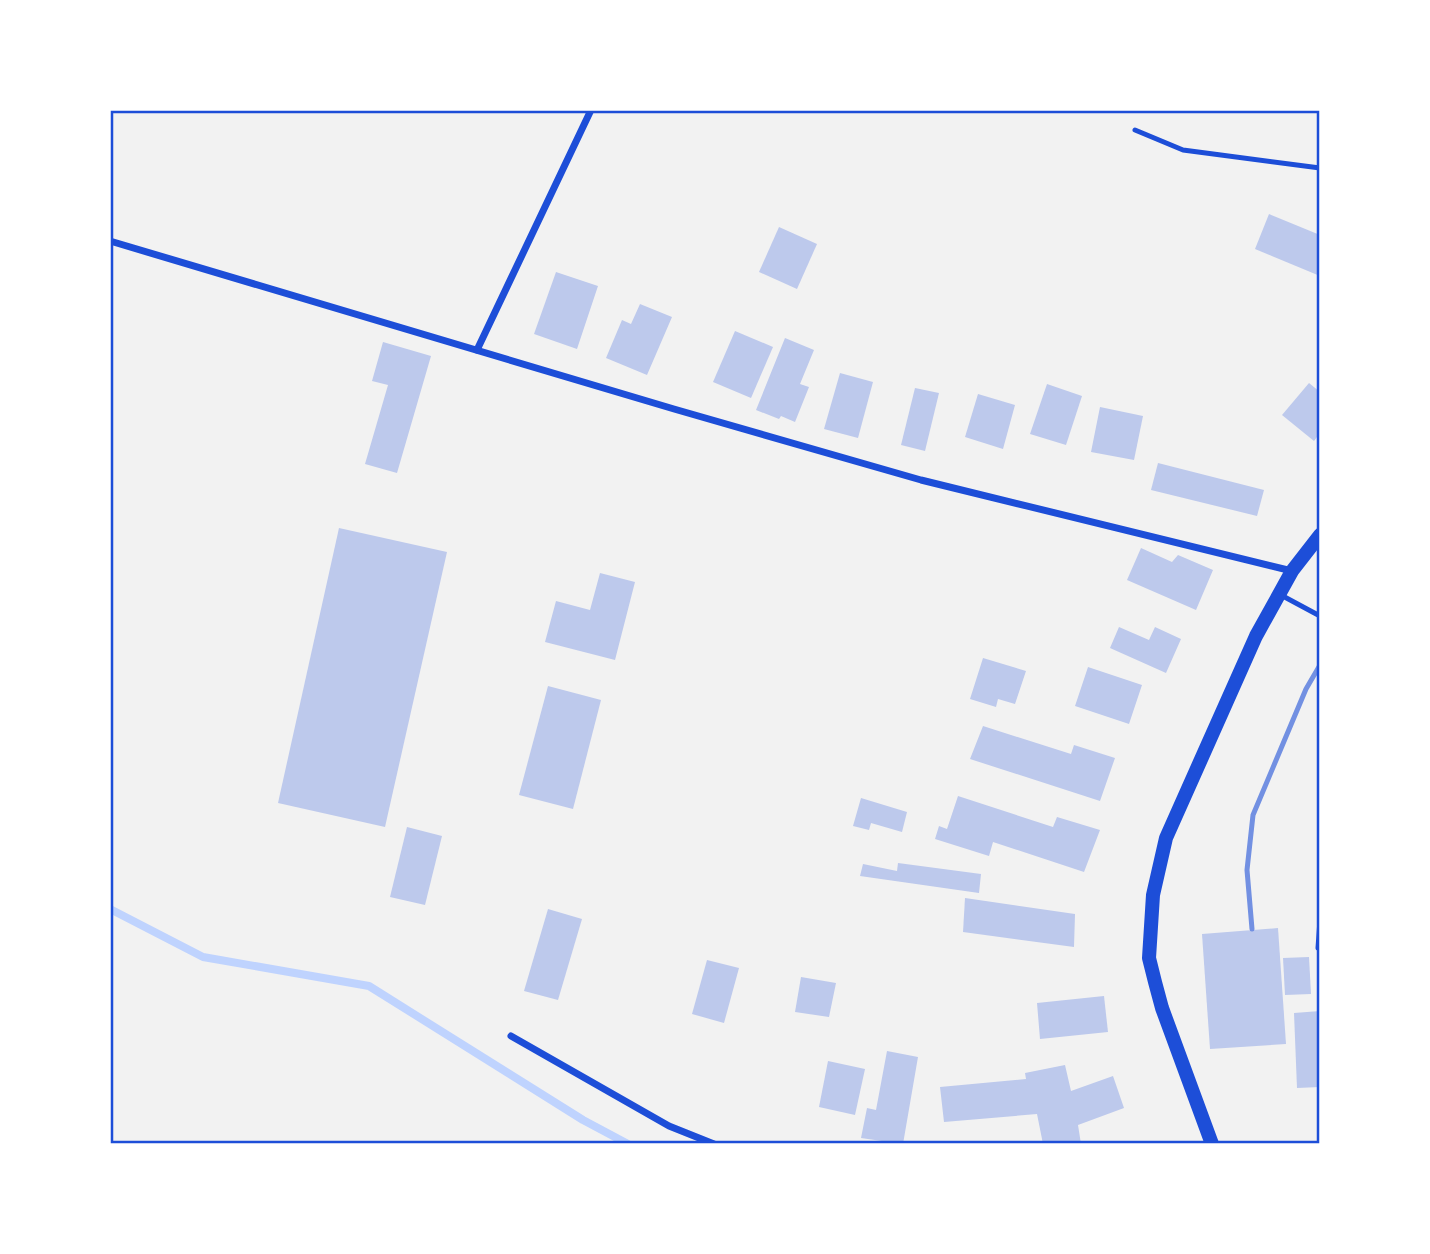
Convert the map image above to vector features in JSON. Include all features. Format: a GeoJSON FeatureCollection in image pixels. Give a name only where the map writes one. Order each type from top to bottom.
{"type":"FeatureCollection","features":[{"type":"Feature","properties":{"kind":"main road"},"geometry":{"type":"LineString","coordinates":[[1209,1141],[1162,1009],[1149,958],[1153,895],[1166,838],[1256,636],[1292,571],[1320,536]]}},
{"type":"Feature","properties":{"kind":"street"},"geometry":{"type":"LineString","coordinates":[[477,350],[591,110]]}},
{"type":"Feature","properties":{"kind":"street"},"geometry":{"type":"LineString","coordinates":[[110,241],[921,480],[1292,571]]}},
{"type":"Feature","properties":{"kind":"street"},"geometry":{"type":"LineString","coordinates":[[510,1036],[669,1126],[715,1144]]}},
{"type":"Feature","properties":{"kind":"lane"},"geometry":{"type":"LineString","coordinates":[[1135,130],[1183,150],[1320,168]]}},
{"type":"Feature","properties":{"kind":"lane"},"geometry":{"type":"LineString","coordinates":[[1279,594],[1320,616]]}},
{"type":"Feature","properties":{"kind":"lane"},"geometry":{"type":"LineString","coordinates":[[1318,948],[1320,920]]}},
{"type":"Feature","properties":{"kind":"building"},"geometry":{"type":"Polygon","coordinates":[[[1269,214],[1320,235],[1320,276],[1255,249],[1269,214]]]}},
{"type":"Feature","properties":{"kind":"building"},"geometry":{"type":"Polygon","coordinates":[[[779,227],[817,244],[797,289],[759,272],[779,227]]]}},
{"type":"Feature","properties":{"kind":"building"},"geometry":{"type":"Polygon","coordinates":[[[556,272],[598,286],[577,349],[534,334],[556,272]]]}},
{"type":"Feature","properties":{"kind":"building"},"geometry":{"type":"Polygon","coordinates":[[[640,304],[672,317],[647,375],[606,358],[622,320],[631,324],[640,304]]]}},
{"type":"Feature","properties":{"kind":"building"},"geometry":{"type":"Polygon","coordinates":[[[735,331],[773,347],[751,398],[713,382],[735,331]]]}},
{"type":"Feature","properties":{"kind":"building"},"geometry":{"type":"Polygon","coordinates":[[[785,338],[814,350],[800,384],[809,387],[795,422],[756,410],[785,338]]]}},
{"type":"Feature","properties":{"kind":"building"},"geometry":{"type":"Polygon","coordinates":[[[383,342],[431,356],[397,473],[365,464],[388,385],[372,381],[383,342]]]}},
{"type":"Feature","properties":{"kind":"building"},"geometry":{"type":"Polygon","coordinates":[[[840,373],[873,382],[858,438],[824,429],[840,373]]]}},
{"type":"Feature","properties":{"kind":"building"},"geometry":{"type":"Polygon","coordinates":[[[1309,383],[1320,392],[1320,433],[1314,441],[1282,415],[1309,383]]]}},
{"type":"Feature","properties":{"kind":"building"},"geometry":{"type":"Polygon","coordinates":[[[1047,384],[1082,396],[1066,445],[1030,434],[1047,384]]]}},
{"type":"Feature","properties":{"kind":"building"},"geometry":{"type":"Polygon","coordinates":[[[915,388],[939,393],[925,451],[901,445],[915,388]]]}},
{"type":"Feature","properties":{"kind":"building"},"geometry":{"type":"Polygon","coordinates":[[[978,394],[1015,405],[1003,449],[965,437],[978,394]]]}},
{"type":"Feature","properties":{"kind":"building"},"geometry":{"type":"Polygon","coordinates":[[[1100,407],[1143,416],[1134,460],[1091,452],[1100,407]]]}},
{"type":"Feature","properties":{"kind":"building"},"geometry":{"type":"Polygon","coordinates":[[[1158,463],[1264,490],[1257,516],[1151,490],[1158,463]]]}},
{"type":"Feature","properties":{"kind":"building"},"geometry":{"type":"Polygon","coordinates":[[[339,528],[447,552],[385,827],[278,803],[339,528]]]}},
{"type":"Feature","properties":{"kind":"building"},"geometry":{"type":"Polygon","coordinates":[[[1141,548],[1172,562],[1178,555],[1213,570],[1196,610],[1127,580],[1141,548]]]}},
{"type":"Feature","properties":{"kind":"building"},"geometry":{"type":"Polygon","coordinates":[[[600,573],[635,582],[615,660],[545,642],[556,601],[590,610],[600,573]]]}},
{"type":"Feature","properties":{"kind":"building"},"geometry":{"type":"Polygon","coordinates":[[[1119,627],[1149,640],[1155,627],[1181,639],[1166,673],[1110,648],[1119,627]]]}},
{"type":"Feature","properties":{"kind":"building"},"geometry":{"type":"Polygon","coordinates":[[[983,658],[1026,671],[1015,704],[998,699],[996,707],[970,699],[983,658]]]}},
{"type":"Feature","properties":{"kind":"building"},"geometry":{"type":"Polygon","coordinates":[[[1088,667],[1142,685],[1129,724],[1075,706],[1088,667]]]}},
{"type":"Feature","properties":{"kind":"building"},"geometry":{"type":"Polygon","coordinates":[[[548,686],[601,700],[573,809],[519,795],[548,686]]]}},
{"type":"Feature","properties":{"kind":"building"},"geometry":{"type":"Polygon","coordinates":[[[983,726],[1071,754],[1074,745],[1115,758],[1100,801],[970,759],[983,726]]]}},
{"type":"Feature","properties":{"kind":"building"},"geometry":{"type":"Polygon","coordinates":[[[958,796],[1053,827],[1057,817],[1100,830],[1084,872],[993,842],[989,856],[935,839],[939,826],[947,829],[958,796]]]}},
{"type":"Feature","properties":{"kind":"building"},"geometry":{"type":"Polygon","coordinates":[[[861,798],[907,812],[902,832],[871,823],[869,830],[853,826],[861,798]]]}},
{"type":"Feature","properties":{"kind":"building"},"geometry":{"type":"Polygon","coordinates":[[[407,827],[442,836],[425,905],[390,897],[407,827]]]}},
{"type":"Feature","properties":{"kind":"building"},"geometry":{"type":"Polygon","coordinates":[[[898,863],[981,874],[979,893],[860,876],[863,864],[897,871],[898,863]]]}},
{"type":"Feature","properties":{"kind":"building"},"geometry":{"type":"Polygon","coordinates":[[[965,898],[1075,914],[1074,947],[963,932],[965,898]]]}},
{"type":"Feature","properties":{"kind":"building"},"geometry":{"type":"Polygon","coordinates":[[[548,909],[582,919],[558,1000],[524,991],[548,909]]]}},
{"type":"Feature","properties":{"kind":"building"},"geometry":{"type":"Polygon","coordinates":[[[1278,928],[1286,1044],[1210,1049],[1202,934],[1278,928]]]}},
{"type":"Feature","properties":{"kind":"building"},"geometry":{"type":"Polygon","coordinates":[[[1309,957],[1311,994],[1285,995],[1283,958],[1309,957]]]}},
{"type":"Feature","properties":{"kind":"building"},"geometry":{"type":"Polygon","coordinates":[[[707,960],[739,968],[724,1023],[692,1014],[707,960]]]}},
{"type":"Feature","properties":{"kind":"building"},"geometry":{"type":"Polygon","coordinates":[[[801,977],[836,983],[829,1017],[795,1012],[801,977]]]}},
{"type":"Feature","properties":{"kind":"building"},"geometry":{"type":"Polygon","coordinates":[[[1104,996],[1108,1032],[1040,1039],[1037,1003],[1104,996]]]}},
{"type":"Feature","properties":{"kind":"building"},"geometry":{"type":"Polygon","coordinates":[[[1320,1011],[1320,1087],[1297,1088],[1294,1013],[1320,1011]]]}},
{"type":"Feature","properties":{"kind":"building"},"geometry":{"type":"Polygon","coordinates":[[[887,1051],[918,1057],[903,1144],[861,1138],[867,1108],[876,1110],[887,1051]]]}},
{"type":"Feature","properties":{"kind":"building"},"geometry":{"type":"Polygon","coordinates":[[[828,1061],[865,1069],[855,1115],[819,1107],[828,1061]]]}},
{"type":"Feature","properties":{"kind":"building"},"geometry":{"type":"Polygon","coordinates":[[[1065,1065],[1071,1091],[1113,1076],[1124,1108],[1078,1125],[1081,1144],[1043,1144],[1037,1114],[944,1122],[940,1087],[1026,1079],[1025,1073],[1065,1065]]]}},
{"type":"Feature","properties":{"kind":"waterway"},"geometry":{"type":"LineString","coordinates":[[110,909],[203,957],[369,986],[583,1120],[628,1144]]}},
{"type":"Feature","properties":{"kind":"railway"},"geometry":{"type":"LineString","coordinates":[[1252,929],[1247,870],[1253,815],[1306,689],[1320,665]]}}]}
